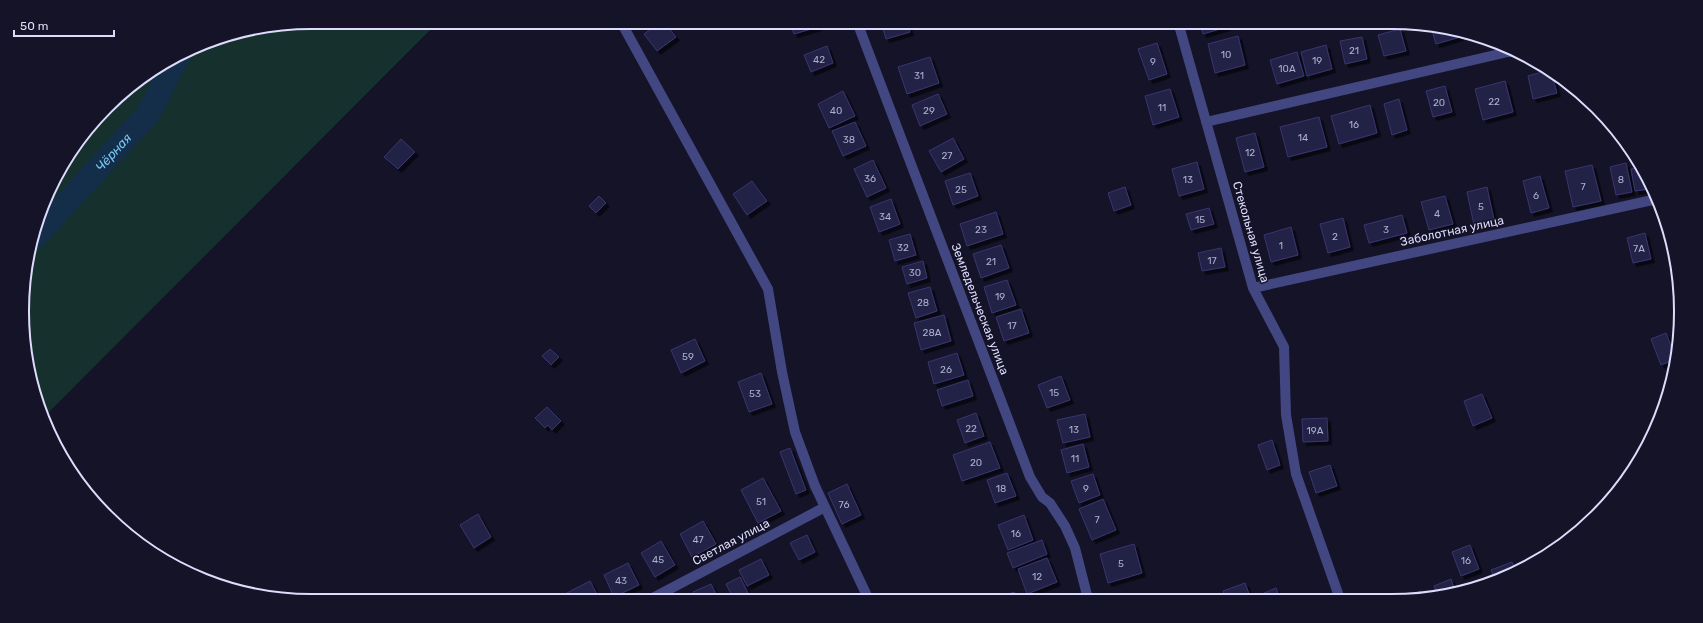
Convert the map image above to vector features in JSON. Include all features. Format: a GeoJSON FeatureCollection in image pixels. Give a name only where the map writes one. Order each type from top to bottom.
{"type":"FeatureCollection","features":[{"type":"Feature","properties":{"kind":"street"},"geometry":{"type":"LineString","coordinates":[[625,29],[768,289],[782,372],[795,432],[815,486],[866,594]]}},
{"type":"Feature","properties":{"kind":"street","name":"Земледельческая улица"},"geometry":{"type":"LineString","coordinates":[[860,29],[1030,477],[1042,497],[1050,503],[1065,526],[1075,548],[1087,594]]}},
{"type":"Feature","properties":{"kind":"street","name":"Стекольная улица"},"geometry":{"type":"LineString","coordinates":[[1180,29],[1253,288],[1284,347],[1286,415],[1296,474],[1338,594]]}},
{"type":"Feature","properties":{"kind":"street"},"geometry":{"type":"LineString","coordinates":[[1206,122],[1504,53]]}},
{"type":"Feature","properties":{"kind":"street","name":"Заболотная улица"},"geometry":{"type":"LineString","coordinates":[[1253,288],[1651,200]]}},
{"type":"Feature","properties":{"kind":"street","name":"Светлая улица"},"geometry":{"type":"LineString","coordinates":[[660,594],[825,507]]}},
{"type":"Feature","properties":{"kind":"green space"},"geometry":{"type":"Polygon","coordinates":[[[312,29],[431,29],[48,413],[34,367],[31,348],[29,312],[31,275],[34,256],[44,221],[58,187],[67,170],[99,125],[125,99],[170,67],[203,51],[238,39],[275,31],[312,29]]]}},
{"type":"Feature","properties":{"kind":"building"},"geometry":{"type":"Polygon","coordinates":[[[651,29],[670,29],[676,37],[657,51],[644,34],[651,29]]]}},
{"type":"Feature","properties":{"kind":"building"},"geometry":{"type":"Polygon","coordinates":[[[792,29],[811,29],[794,34],[792,29]]]}},
{"type":"Feature","properties":{"kind":"building"},"geometry":{"type":"Polygon","coordinates":[[[883,29],[909,29],[910,32],[886,39],[883,29]]]}},
{"type":"Feature","properties":{"kind":"building"},"geometry":{"type":"Polygon","coordinates":[[[1202,29],[1220,29],[1203,34],[1202,29]]]}},
{"type":"Feature","properties":{"kind":"building"},"geometry":{"type":"Polygon","coordinates":[[[1400,29],[1406,51],[1384,56],[1378,35],[1400,29]]]}},
{"type":"Feature","properties":{"kind":"building"},"geometry":{"type":"Polygon","coordinates":[[[1432,32],[1459,37],[1436,44],[1432,32]]]}},
{"type":"Feature","properties":{"kind":"building"},"geometry":{"type":"Polygon","coordinates":[[[1238,36],[1245,65],[1215,73],[1208,44],[1238,36]]]}},
{"type":"Feature","properties":{"kind":"building"},"geometry":{"type":"Polygon","coordinates":[[[1362,37],[1367,59],[1345,64],[1340,41],[1362,37]]]}},
{"type":"Feature","properties":{"kind":"building"},"geometry":{"type":"Polygon","coordinates":[[[1157,43],[1167,74],[1149,80],[1138,49],[1157,43]]]}},
{"type":"Feature","properties":{"kind":"building"},"geometry":{"type":"Polygon","coordinates":[[[1326,45],[1332,69],[1307,76],[1301,52],[1326,45]]]}},
{"type":"Feature","properties":{"kind":"building"},"geometry":{"type":"Polygon","coordinates":[[[827,46],[833,63],[811,72],[804,55],[827,46]]]}},
{"type":"Feature","properties":{"kind":"building"},"geometry":{"type":"Polygon","coordinates":[[[1297,52],[1304,76],[1277,84],[1270,60],[1297,52]]]}},
{"type":"Feature","properties":{"kind":"building"},"geometry":{"type":"Polygon","coordinates":[[[930,57],[939,83],[907,94],[898,67],[930,57]]]}},
{"type":"Feature","properties":{"kind":"building"},"geometry":{"type":"Polygon","coordinates":[[[1541,72],[1553,81],[1557,93],[1533,99],[1528,76],[1541,72]]]}},
{"type":"Feature","properties":{"kind":"building"},"geometry":{"type":"Polygon","coordinates":[[[1505,81],[1513,112],[1483,120],[1475,89],[1505,81]]]}},
{"type":"Feature","properties":{"kind":"building"},"geometry":{"type":"Polygon","coordinates":[[[1445,86],[1452,112],[1433,117],[1426,91],[1445,86]]]}},
{"type":"Feature","properties":{"kind":"building"},"geometry":{"type":"Polygon","coordinates":[[[1170,89],[1179,117],[1153,125],[1145,96],[1170,89]]]}},
{"type":"Feature","properties":{"kind":"building"},"geometry":{"type":"Polygon","coordinates":[[[843,91],[855,116],[829,128],[818,104],[843,91]]]}},
{"type":"Feature","properties":{"kind":"building"},"geometry":{"type":"Polygon","coordinates":[[[938,94],[947,114],[920,126],[912,105],[938,94]]]}},
{"type":"Feature","properties":{"kind":"building"},"geometry":{"type":"Polygon","coordinates":[[[1399,99],[1407,130],[1392,135],[1384,104],[1399,99]]]}},
{"type":"Feature","properties":{"kind":"building"},"geometry":{"type":"Polygon","coordinates":[[[1370,105],[1377,133],[1339,144],[1331,116],[1370,105]]]}},
{"type":"Feature","properties":{"kind":"building"},"geometry":{"type":"Polygon","coordinates":[[[1319,117],[1327,147],[1288,157],[1280,127],[1319,117]]]}},
{"type":"Feature","properties":{"kind":"building"},"geometry":{"type":"Polygon","coordinates":[[[855,122],[866,146],[843,156],[832,131],[855,122]]]}},
{"type":"Feature","properties":{"kind":"building"},"geometry":{"type":"Polygon","coordinates":[[[1255,133],[1264,167],[1245,172],[1236,138],[1255,133]]]}},
{"type":"Feature","properties":{"kind":"building"},"geometry":{"type":"Polygon","coordinates":[[[953,138],[964,159],[941,172],[929,151],[953,138]]]}},
{"type":"Feature","properties":{"kind":"building"},"geometry":{"type":"Polygon","coordinates":[[[401,139],[415,152],[398,169],[384,157],[401,139]]]}},
{"type":"Feature","properties":{"kind":"building"},"geometry":{"type":"Polygon","coordinates":[[[873,160],[886,188],[867,197],[854,169],[873,160]]]}},
{"type":"Feature","properties":{"kind":"building"},"geometry":{"type":"Polygon","coordinates":[[[1197,162],[1204,189],[1179,196],[1172,169],[1197,162]]]}},
{"type":"Feature","properties":{"kind":"building"},"geometry":{"type":"Polygon","coordinates":[[[1626,163],[1632,192],[1616,195],[1610,167],[1626,163]]]}},
{"type":"Feature","properties":{"kind":"building"},"geometry":{"type":"Polygon","coordinates":[[[1592,165],[1601,201],[1573,207],[1565,171],[1592,165]]]}},
{"type":"Feature","properties":{"kind":"building"},"geometry":{"type":"Polygon","coordinates":[[[1635,168],[1646,190],[1635,191],[1631,169],[1635,168]]]}},
{"type":"Feature","properties":{"kind":"building"},"geometry":{"type":"Polygon","coordinates":[[[970,173],[978,196],[953,205],[945,181],[970,173]]]}},
{"type":"Feature","properties":{"kind":"building"},"geometry":{"type":"Polygon","coordinates":[[[1540,176],[1549,208],[1531,213],[1523,181],[1540,176]]]}},
{"type":"Feature","properties":{"kind":"building"},"geometry":{"type":"Polygon","coordinates":[[[752,181],[767,201],[747,215],[733,194],[752,181]]]}},
{"type":"Feature","properties":{"kind":"building"},"geometry":{"type":"Polygon","coordinates":[[[1125,187],[1131,205],[1114,211],[1108,193],[1125,187]]]}},
{"type":"Feature","properties":{"kind":"building"},"geometry":{"type":"Polygon","coordinates":[[[1487,187],[1494,220],[1474,225],[1467,192],[1487,187]]]}},
{"type":"Feature","properties":{"kind":"building"},"geometry":{"type":"Polygon","coordinates":[[[599,196],[606,203],[596,213],[589,206],[599,196]]]}},
{"type":"Feature","properties":{"kind":"building"},"geometry":{"type":"Polygon","coordinates":[[[1445,196],[1453,224],[1429,230],[1421,202],[1445,196]]]}},
{"type":"Feature","properties":{"kind":"building"},"geometry":{"type":"Polygon","coordinates":[[[891,199],[900,224],[879,232],[870,207],[891,199]]]}},
{"type":"Feature","properties":{"kind":"building"},"geometry":{"type":"Polygon","coordinates":[[[1209,208],[1214,224],[1191,230],[1186,214],[1209,208]]]}},
{"type":"Feature","properties":{"kind":"building"},"geometry":{"type":"Polygon","coordinates":[[[996,212],[1003,234],[967,246],[960,224],[996,212]]]}},
{"type":"Feature","properties":{"kind":"building"},"geometry":{"type":"Polygon","coordinates":[[[1402,215],[1407,233],[1369,243],[1364,225],[1402,215]]]}},
{"type":"Feature","properties":{"kind":"building"},"geometry":{"type":"Polygon","coordinates":[[[1343,218],[1350,247],[1328,253],[1320,224],[1343,218]]]}},
{"type":"Feature","properties":{"kind":"building"},"geometry":{"type":"Polygon","coordinates":[[[1291,227],[1298,255],[1271,262],[1264,235],[1291,227]]]}},
{"type":"Feature","properties":{"kind":"building"},"geometry":{"type":"Polygon","coordinates":[[[1645,233],[1651,259],[1633,263],[1627,238],[1645,233]]]}},
{"type":"Feature","properties":{"kind":"building"},"geometry":{"type":"Polygon","coordinates":[[[910,234],[916,255],[895,261],[889,240],[910,234]]]}},
{"type":"Feature","properties":{"kind":"building"},"geometry":{"type":"Polygon","coordinates":[[[1001,245],[1009,268],[981,278],[973,254],[1001,245]]]}},
{"type":"Feature","properties":{"kind":"building"},"geometry":{"type":"Polygon","coordinates":[[[1221,248],[1225,267],[1202,271],[1198,253],[1221,248]]]}},
{"type":"Feature","properties":{"kind":"building"},"geometry":{"type":"Polygon","coordinates":[[[923,261],[927,278],[907,284],[902,267],[923,261]]]}},
{"type":"Feature","properties":{"kind":"building"},"geometry":{"type":"Polygon","coordinates":[[[1007,280],[1016,305],[992,313],[984,287],[1007,280]]]}},
{"type":"Feature","properties":{"kind":"building"},"geometry":{"type":"Polygon","coordinates":[[[930,287],[937,311],[916,318],[908,293],[930,287]]]}},
{"type":"Feature","properties":{"kind":"building"},"geometry":{"type":"Polygon","coordinates":[[[1021,309],[1029,333],[1004,341],[996,317],[1021,309]]]}},
{"type":"Feature","properties":{"kind":"building"},"geometry":{"type":"Polygon","coordinates":[[[944,315],[951,341],[921,350],[914,323],[944,315]]]}},
{"type":"Feature","properties":{"kind":"building"},"geometry":{"type":"Polygon","coordinates":[[[1666,333],[1672,348],[1670,361],[1661,365],[1651,339],[1666,333]]]}},
{"type":"Feature","properties":{"kind":"building"},"geometry":{"type":"Polygon","coordinates":[[[695,339],[705,361],[681,373],[671,350],[695,339]]]}},
{"type":"Feature","properties":{"kind":"building"},"geometry":{"type":"Polygon","coordinates":[[[550,349],[559,357],[551,365],[542,356],[550,349]]]}},
{"type":"Feature","properties":{"kind":"building"},"geometry":{"type":"Polygon","coordinates":[[[957,353],[964,375],[934,384],[928,362],[957,353]]]}},
{"type":"Feature","properties":{"kind":"building"},"geometry":{"type":"Polygon","coordinates":[[[761,373],[772,404],[749,412],[738,382],[761,373]]]}},
{"type":"Feature","properties":{"kind":"building"},"geometry":{"type":"Polygon","coordinates":[[[1061,376],[1070,400],[1047,408],[1038,385],[1061,376]]]}},
{"type":"Feature","properties":{"kind":"building"},"geometry":{"type":"Polygon","coordinates":[[[968,380],[973,396],[942,406],[937,390],[968,380]]]}},
{"type":"Feature","properties":{"kind":"building"},"geometry":{"type":"Polygon","coordinates":[[[1482,394],[1492,418],[1473,426],[1464,401],[1482,394]]]}},
{"type":"Feature","properties":{"kind":"building"},"geometry":{"type":"Polygon","coordinates":[[[547,407],[561,421],[552,430],[548,425],[545,428],[535,418],[547,407]]]}},
{"type":"Feature","properties":{"kind":"building"},"geometry":{"type":"Polygon","coordinates":[[[976,413],[984,436],[965,443],[957,420],[976,413]]]}},
{"type":"Feature","properties":{"kind":"building"},"geometry":{"type":"Polygon","coordinates":[[[1085,414],[1090,437],[1063,443],[1057,420],[1085,414]]]}},
{"type":"Feature","properties":{"kind":"building"},"geometry":{"type":"Polygon","coordinates":[[[1327,418],[1328,441],[1303,442],[1302,419],[1327,418]]]}},
{"type":"Feature","properties":{"kind":"building"},"geometry":{"type":"Polygon","coordinates":[[[1272,440],[1280,465],[1267,470],[1258,445],[1272,440]]]}},
{"type":"Feature","properties":{"kind":"building"},"geometry":{"type":"Polygon","coordinates":[[[990,442],[1000,468],[962,481],[953,455],[990,442]]]}},
{"type":"Feature","properties":{"kind":"building"},"geometry":{"type":"Polygon","coordinates":[[[1083,444],[1089,467],[1067,473],[1061,450],[1083,444]]]}},
{"type":"Feature","properties":{"kind":"building"},"geometry":{"type":"Polygon","coordinates":[[[790,448],[806,490],[796,494],[780,452],[790,448]]]}},
{"type":"Feature","properties":{"kind":"building"},"geometry":{"type":"Polygon","coordinates":[[[1330,465],[1337,486],[1316,493],[1309,472],[1330,465]]]}},
{"type":"Feature","properties":{"kind":"building"},"geometry":{"type":"Polygon","coordinates":[[[1007,473],[1016,496],[995,503],[987,480],[1007,473]]]}},
{"type":"Feature","properties":{"kind":"building"},"geometry":{"type":"Polygon","coordinates":[[[1093,474],[1100,495],[1079,503],[1071,481],[1093,474]]]}},
{"type":"Feature","properties":{"kind":"building"},"geometry":{"type":"Polygon","coordinates":[[[763,478],[781,511],[758,523],[741,490],[763,478]]]}},
{"type":"Feature","properties":{"kind":"building"},"geometry":{"type":"Polygon","coordinates":[[[847,484],[861,515],[842,524],[828,493],[847,484]]]}},
{"type":"Feature","properties":{"kind":"building"},"geometry":{"type":"Polygon","coordinates":[[[1103,499],[1116,530],[1092,540],[1079,509],[1103,499]]]}},
{"type":"Feature","properties":{"kind":"building"},"geometry":{"type":"Polygon","coordinates":[[[478,514],[491,537],[474,548],[460,525],[478,514]]]}},
{"type":"Feature","properties":{"kind":"building"},"geometry":{"type":"Polygon","coordinates":[[[1024,515],[1033,540],[1008,550],[998,525],[1024,515]]]}},
{"type":"Feature","properties":{"kind":"building"},"geometry":{"type":"Polygon","coordinates":[[[703,521],[716,544],[692,557],[680,534],[703,521]]]}},
{"type":"Feature","properties":{"kind":"building"},"geometry":{"type":"Polygon","coordinates":[[[807,535],[815,552],[799,560],[790,543],[807,535]]]}},
{"type":"Feature","properties":{"kind":"building"},"geometry":{"type":"Polygon","coordinates":[[[1042,540],[1047,554],[1013,568],[1007,553],[1042,540]]]}},
{"type":"Feature","properties":{"kind":"building"},"geometry":{"type":"Polygon","coordinates":[[[661,541],[675,565],[655,577],[641,553],[661,541]]]}},
{"type":"Feature","properties":{"kind":"building"},"geometry":{"type":"Polygon","coordinates":[[[1134,544],[1142,573],[1108,583],[1100,554],[1134,544]]]}},
{"type":"Feature","properties":{"kind":"building"},"geometry":{"type":"Polygon","coordinates":[[[1470,545],[1479,569],[1461,576],[1452,552],[1470,545]]]}},
{"type":"Feature","properties":{"kind":"building"},"geometry":{"type":"Polygon","coordinates":[[[1047,558],[1057,582],[1027,594],[1018,569],[1047,558]]]}},
{"type":"Feature","properties":{"kind":"building"},"geometry":{"type":"Polygon","coordinates":[[[761,559],[769,575],[747,586],[739,570],[761,559]]]}},
{"type":"Feature","properties":{"kind":"building"},"geometry":{"type":"Polygon","coordinates":[[[1512,562],[1514,566],[1493,575],[1491,570],[1512,562]]]}},
{"type":"Feature","properties":{"kind":"building"},"geometry":{"type":"Polygon","coordinates":[[[628,563],[639,585],[620,594],[613,594],[604,575],[628,563]]]}},
{"type":"Feature","properties":{"kind":"building"},"geometry":{"type":"Polygon","coordinates":[[[740,577],[748,594],[731,594],[726,584],[740,577]]]}},
{"type":"Feature","properties":{"kind":"building"},"geometry":{"type":"Polygon","coordinates":[[[1451,579],[1454,587],[1436,591],[1434,586],[1451,579]]]}},
{"type":"Feature","properties":{"kind":"building"},"geometry":{"type":"Polygon","coordinates":[[[590,581],[597,594],[565,594],[590,581]]]}},
{"type":"Feature","properties":{"kind":"building"},"geometry":{"type":"Polygon","coordinates":[[[1245,583],[1249,594],[1224,594],[1223,591],[1245,583]]]}},
{"type":"Feature","properties":{"kind":"building"},"geometry":{"type":"Polygon","coordinates":[[[711,584],[716,594],[694,594],[693,592],[711,584]]]}},
{"type":"Feature","properties":{"kind":"building"},"geometry":{"type":"Polygon","coordinates":[[[1276,588],[1278,594],[1262,594],[1276,588]]]}},
{"type":"Feature","properties":{"kind":"waterway","name":"Чёрная"},"geometry":{"type":"LineString","coordinates":[[41,230],[148,114],[174,65]]}}]}
